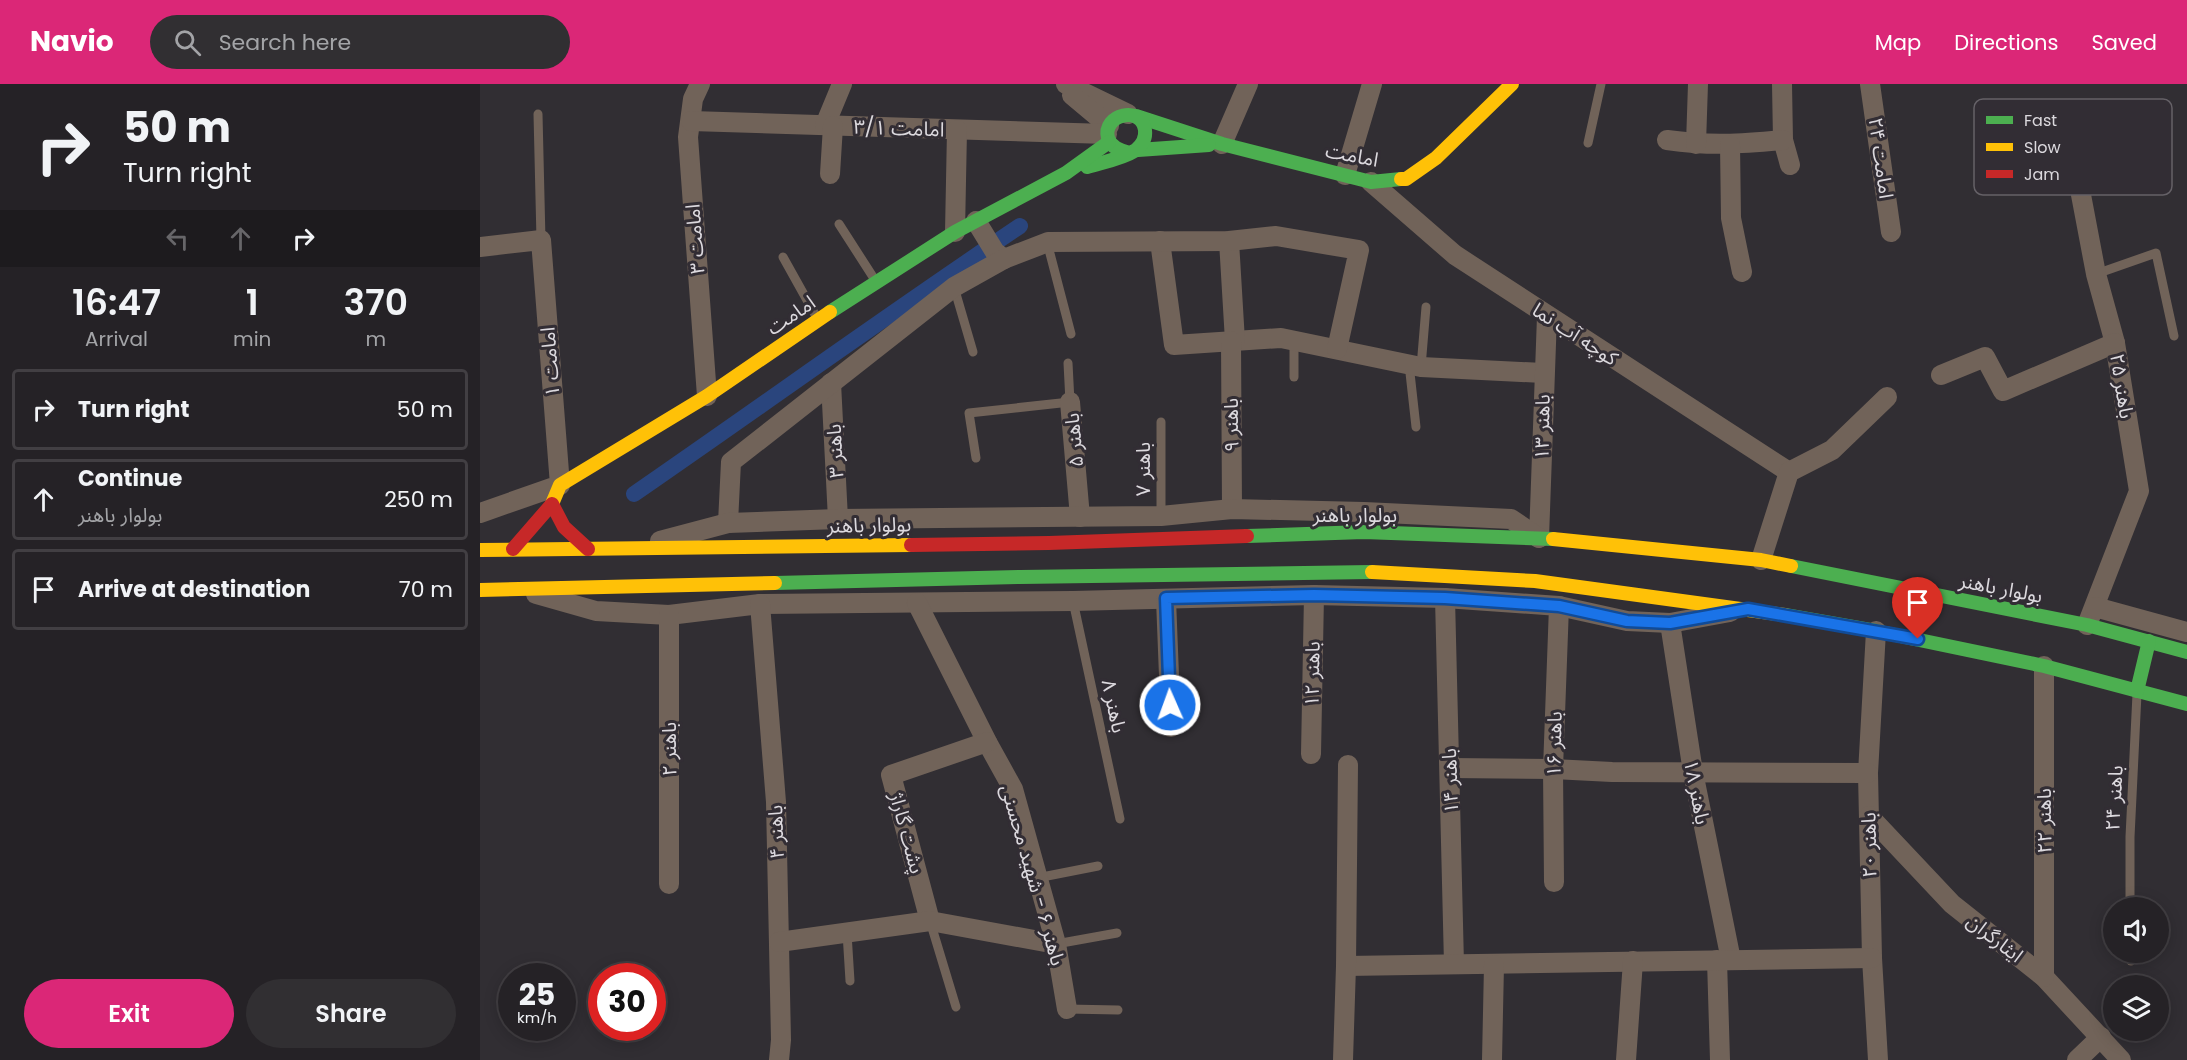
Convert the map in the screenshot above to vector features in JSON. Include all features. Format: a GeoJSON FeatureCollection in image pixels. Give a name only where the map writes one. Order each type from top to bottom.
{"type":"FeatureCollection","features":[{"type":"Feature","properties":{"kind":"main road","name":"امامت"},"geometry":{"type":"LineString","coordinates":[[1132,115],[1222,144],[1371,182],[1406,179],[1436,158],[1512,84]]}},
{"type":"Feature","properties":{"kind":"main road"},"geometry":{"type":"LineString","coordinates":[[1120,115],[1132,115],[1143,123],[1146,132],[1145,142],[1134,152],[1121,153],[1114,149],[1108,134],[1113,119],[1120,115]]}},
{"type":"Feature","properties":{"kind":"main road","name":"امامت"},"geometry":{"type":"LineString","coordinates":[[1066,173],[1108,134]]}},
{"type":"Feature","properties":{"kind":"main road","name":"امامت"},"geometry":{"type":"LineString","coordinates":[[560,484],[707,396],[818,319],[955,232],[1066,173],[1134,152],[1222,144]]}},
{"type":"Feature","properties":{"kind":"main road"},"geometry":{"type":"LineString","coordinates":[[513,549],[552,504],[560,484]]}},
{"type":"Feature","properties":{"kind":"main road"},"geometry":{"type":"LineString","coordinates":[[552,504],[564,527],[588,549]]}},
{"type":"Feature","properties":{"kind":"main road"},"geometry":{"type":"LineString","coordinates":[[1364,512],[1364,532]]}},
{"type":"Feature","properties":{"kind":"main road","name":"بولوار باهنر"},"geometry":{"type":"LineString","coordinates":[[480,550],[1048,543],[1364,532],[1539,538],[1761,560],[2091,616],[2149,641],[2187,652]]}},
{"type":"Feature","properties":{"kind":"main road"},"geometry":{"type":"LineString","coordinates":[[1018,543],[1024,560],[1020,577]]}},
{"type":"Feature","properties":{"kind":"main road"},"geometry":{"type":"LineString","coordinates":[[1048,543],[1044,560],[1051,576]]}},
{"type":"Feature","properties":{"kind":"main road"},"geometry":{"type":"LineString","coordinates":[[480,590],[1051,576],[1365,572],[1535,581],[1748,609],[1876,631],[2044,666],[2187,704]]}},
{"type":"Feature","properties":{"kind":"main road"},"geometry":{"type":"LineString","coordinates":[[901,580],[910,603]]}},
{"type":"Feature","properties":{"kind":"main road"},"geometry":{"type":"LineString","coordinates":[[2137,691],[2149,641]]}},
{"type":"Feature","properties":{"kind":"street","name":"امامت ۳"},"geometry":{"type":"LineString","coordinates":[[700,84],[693,99],[688,136],[707,396]]}},
{"type":"Feature","properties":{"kind":"street"},"geometry":{"type":"LineString","coordinates":[[830,174],[829,125],[842,84]]}},
{"type":"Feature","properties":{"kind":"street"},"geometry":{"type":"LineString","coordinates":[[1058,84],[1108,134]]}},
{"type":"Feature","properties":{"kind":"street"},"geometry":{"type":"LineString","coordinates":[[1222,144],[1248,84]]}},
{"type":"Feature","properties":{"kind":"street"},"geometry":{"type":"LineString","coordinates":[[1345,176],[1372,84]]}},
{"type":"Feature","properties":{"kind":"street"},"geometry":{"type":"LineString","coordinates":[[1696,144],[1698,84]]}},
{"type":"Feature","properties":{"kind":"street"},"geometry":{"type":"LineString","coordinates":[[1782,84],[1783,140],[1790,165]]}},
{"type":"Feature","properties":{"kind":"street","name":"امامت ۲۴"},"geometry":{"type":"LineString","coordinates":[[1870,84],[1891,232]]}},
{"type":"Feature","properties":{"kind":"street"},"geometry":{"type":"LineString","coordinates":[[1078,86],[1132,115]]}},
{"type":"Feature","properties":{"kind":"street","name":"امامت ۳/۱"},"geometry":{"type":"LineString","coordinates":[[690,121],[1108,134]]}},
{"type":"Feature","properties":{"kind":"street"},"geometry":{"type":"LineString","coordinates":[[955,232],[957,130]]}},
{"type":"Feature","properties":{"kind":"street"},"geometry":{"type":"LineString","coordinates":[[1668,140],[1730,145],[1783,140]]}},
{"type":"Feature","properties":{"kind":"street"},"geometry":{"type":"LineString","coordinates":[[1730,145],[1731,218],[1742,272]]}},
{"type":"Feature","properties":{"kind":"street","name":"کوچه آب نما"},"geometry":{"type":"LineString","coordinates":[[1371,182],[1455,255],[1789,472]]}},
{"type":"Feature","properties":{"kind":"street","name":"باهنر ۲۵"},"geometry":{"type":"LineString","coordinates":[[2081,195],[2096,274],[2115,343],[2139,491],[2091,616]]}},
{"type":"Feature","properties":{"kind":"street"},"geometry":{"type":"LineString","coordinates":[[976,221],[995,250]]}},
{"type":"Feature","properties":{"kind":"street"},"geometry":{"type":"LineString","coordinates":[[728,523],[731,462],[954,287],[995,250],[1047,242],[1229,241],[1276,236],[1359,250],[1337,349]]}},
{"type":"Feature","properties":{"kind":"street"},"geometry":{"type":"LineString","coordinates":[[480,247],[541,240]]}},
{"type":"Feature","properties":{"kind":"street","name":"امامت ۱"},"geometry":{"type":"LineString","coordinates":[[541,240],[560,484]]}},
{"type":"Feature","properties":{"kind":"street"},"geometry":{"type":"LineString","coordinates":[[1160,241],[1174,345],[1281,338],[1415,366],[1543,373]]}},
{"type":"Feature","properties":{"kind":"street","name":"باهنر ۹"},"geometry":{"type":"LineString","coordinates":[[1229,241],[1233,341],[1232,508]]}},
{"type":"Feature","properties":{"kind":"street","name":"باهنر ۱۳"},"geometry":{"type":"LineString","coordinates":[[1539,538],[1546,316]]}},
{"type":"Feature","properties":{"kind":"street"},"geometry":{"type":"LineString","coordinates":[[1941,375],[1985,357],[2002,391],[2115,343]]}},
{"type":"Feature","properties":{"kind":"street","name":"باهنر ۳"},"geometry":{"type":"LineString","coordinates":[[831,383],[838,519]]}},
{"type":"Feature","properties":{"kind":"street"},"geometry":{"type":"LineString","coordinates":[[1761,560],[1789,472],[1832,450],[1887,397]]}},
{"type":"Feature","properties":{"kind":"street","name":"باهنر ۵"},"geometry":{"type":"LineString","coordinates":[[1070,402],[1080,517]]}},
{"type":"Feature","properties":{"kind":"street"},"geometry":{"type":"LineString","coordinates":[[480,513],[560,484]]}},
{"type":"Feature","properties":{"kind":"street"},"geometry":{"type":"LineString","coordinates":[[635,547],[728,523],[838,519],[1161,516],[1232,508],[1511,519],[1539,538]]}},
{"type":"Feature","properties":{"kind":"street"},"geometry":{"type":"LineString","coordinates":[[516,589],[596,611],[669,615],[760,604],[1073,601],[1314,595],[1445,598],[1559,606],[1627,621],[1670,623],[1748,609]]}},
{"type":"Feature","properties":{"kind":"street","name":"باهنر ۱۲"},"geometry":{"type":"LineString","coordinates":[[1311,754],[1314,595]]}},
{"type":"Feature","properties":{"kind":"street"},"geometry":{"type":"LineString","coordinates":[[1166,598],[1171,727]]}},
{"type":"Feature","properties":{"kind":"street","name":"باهنر ۱۴"},"geometry":{"type":"LineString","coordinates":[[1445,598],[1454,964]]}},
{"type":"Feature","properties":{"kind":"street","name":"باهنر ۶ - شهید محسنی"},"geometry":{"type":"LineString","coordinates":[[910,603],[1013,789],[1056,944],[1067,1009]]}},
{"type":"Feature","properties":{"kind":"street","name":"باهنر ۴"},"geometry":{"type":"LineString","coordinates":[[760,604],[776,802],[782,1040],[779,1060]]}},
{"type":"Feature","properties":{"kind":"street","name":"باهنر ۱۶"},"geometry":{"type":"LineString","coordinates":[[1554,882],[1553,769],[1559,606]]}},
{"type":"Feature","properties":{"kind":"street","name":"باهنر ۲"},"geometry":{"type":"LineString","coordinates":[[669,615],[669,884]]}},
{"type":"Feature","properties":{"kind":"street"},"geometry":{"type":"LineString","coordinates":[[2091,616],[2187,632]]}},
{"type":"Feature","properties":{"kind":"street","name":"باهنر ۱۸"},"geometry":{"type":"LineString","coordinates":[[1670,623],[1724,960],[1720,1060]]}},
{"type":"Feature","properties":{"kind":"street","name":"باهنر ۲۰"},"geometry":{"type":"LineString","coordinates":[[1876,631],[1868,773],[1872,958],[1878,1060]]}},
{"type":"Feature","properties":{"kind":"street","name":"باهنر ۲۲"},"geometry":{"type":"LineString","coordinates":[[2044,666],[2044,977]]}},
{"type":"Feature","properties":{"kind":"street","name":"پشت گاراژ"},"geometry":{"type":"LineString","coordinates":[[930,921],[891,775],[987,742]]}},
{"type":"Feature","properties":{"kind":"street"},"geometry":{"type":"LineString","coordinates":[[1343,1060],[1348,765]]}},
{"type":"Feature","properties":{"kind":"street"},"geometry":{"type":"LineString","coordinates":[[1450,768],[1612,772],[1868,773]]}},
{"type":"Feature","properties":{"kind":"street","name":"ایثارگران"},"geometry":{"type":"LineString","coordinates":[[1869,816],[1952,904],[2044,977],[2121,1060]]}},
{"type":"Feature","properties":{"kind":"street"},"geometry":{"type":"LineString","coordinates":[[779,942],[930,921],[1056,944]]}},
{"type":"Feature","properties":{"kind":"street"},"geometry":{"type":"LineString","coordinates":[[1346,966],[1872,958]]}},
{"type":"Feature","properties":{"kind":"street"},"geometry":{"type":"LineString","coordinates":[[1626,1060],[1633,961]]}},
{"type":"Feature","properties":{"kind":"street"},"geometry":{"type":"LineString","coordinates":[[1492,1060],[1494,965]]}},
{"type":"Feature","properties":{"kind":"street"},"geometry":{"type":"LineString","coordinates":[[2077,1060],[2101,1037]]}},
{"type":"Feature","properties":{"kind":"lane"},"geometry":{"type":"LineString","coordinates":[[1588,143],[1601,84]]}},
{"type":"Feature","properties":{"kind":"lane"},"geometry":{"type":"LineString","coordinates":[[538,114],[541,240]]}},
{"type":"Feature","properties":{"kind":"lane"},"geometry":{"type":"LineString","coordinates":[[839,224],[876,282]]}},
{"type":"Feature","properties":{"kind":"lane"},"geometry":{"type":"LineString","coordinates":[[1047,242],[1071,334]]}},
{"type":"Feature","properties":{"kind":"lane"},"geometry":{"type":"LineString","coordinates":[[2096,274],[2156,253],[2174,336]]}},
{"type":"Feature","properties":{"kind":"lane"},"geometry":{"type":"LineString","coordinates":[[783,257],[818,319]]}},
{"type":"Feature","properties":{"kind":"lane"},"geometry":{"type":"LineString","coordinates":[[954,287],[973,352]]}},
{"type":"Feature","properties":{"kind":"lane"},"geometry":{"type":"LineString","coordinates":[[1416,427],[1415,366],[1426,307]]}},
{"type":"Feature","properties":{"kind":"lane"},"geometry":{"type":"LineString","coordinates":[[1294,341],[1294,377]]}},
{"type":"Feature","properties":{"kind":"lane","name":"باهنر ۵"},"geometry":{"type":"LineString","coordinates":[[1068,363],[1070,402]]}},
{"type":"Feature","properties":{"kind":"lane"},"geometry":{"type":"LineString","coordinates":[[976,458],[969,413],[1070,402]]}},
{"type":"Feature","properties":{"kind":"lane","name":"باهنر ۷"},"geometry":{"type":"LineString","coordinates":[[1161,422],[1161,516]]}},
{"type":"Feature","properties":{"kind":"lane","name":"باهنر ۸"},"geometry":{"type":"LineString","coordinates":[[1073,601],[1120,819]]}},
{"type":"Feature","properties":{"kind":"lane","name":"باهنر ۲۴"},"geometry":{"type":"LineString","coordinates":[[2130,897],[2130,837],[2137,691]]}},
{"type":"Feature","properties":{"kind":"lane"},"geometry":{"type":"LineString","coordinates":[[1037,878],[1098,866]]}},
{"type":"Feature","properties":{"kind":"lane"},"geometry":{"type":"LineString","coordinates":[[930,921],[956,1007]]}},
{"type":"Feature","properties":{"kind":"lane"},"geometry":{"type":"LineString","coordinates":[[847,933],[850,981]]}},
{"type":"Feature","properties":{"kind":"lane"},"geometry":{"type":"LineString","coordinates":[[1056,944],[1117,933]]}},
{"type":"Feature","properties":{"kind":"lane","name":"باهنر ۶ - شهید محسنی"},"geometry":{"type":"LineString","coordinates":[[1067,1009],[1118,1011]]}},
{"type":"Feature","properties":{"kind":"waterway"},"geometry":{"type":"LineString","coordinates":[[634,494],[1020,226]]}},
{"type":"Feature","properties":{"kind":"traffic: fast"},"geometry":{"type":"LineString","coordinates":[[1087,167],[1125,156],[1136,150],[1142,144],[1145,133],[1142,122],[1130,115],[1116,118],[1108,130],[1109,141],[1114,147],[1130,153]]}},
{"type":"Feature","properties":{"kind":"traffic: fast"},"geometry":{"type":"LineString","coordinates":[[1136,116],[1222,144],[1371,182],[1401,179]]}},
{"type":"Feature","properties":{"kind":"traffic: fast"},"geometry":{"type":"LineString","coordinates":[[830,312],[955,232],[1066,173],[1109,142]]}},
{"type":"Feature","properties":{"kind":"traffic: fast"},"geometry":{"type":"LineString","coordinates":[[1138,150],[1209,145]]}},
{"type":"Feature","properties":{"kind":"traffic: fast"},"geometry":{"type":"LineString","coordinates":[[1247,536],[1364,532],[1553,539]]}},
{"type":"Feature","properties":{"kind":"traffic: fast"},"geometry":{"type":"LineString","coordinates":[[1791,566],[2087,625],[2187,652]]}},
{"type":"Feature","properties":{"kind":"traffic: fast"},"geometry":{"type":"LineString","coordinates":[[775,583],[1372,572]]}},
{"type":"Feature","properties":{"kind":"traffic: fast"},"geometry":{"type":"LineString","coordinates":[[1785,615],[1876,631],[2044,666],[2187,704]]}},
{"type":"Feature","properties":{"kind":"traffic: fast"},"geometry":{"type":"LineString","coordinates":[[2137,691],[2149,641]]}},
{"type":"Feature","properties":{"kind":"traffic: slow"},"geometry":{"type":"LineString","coordinates":[[1401,179],[1406,179],[1436,158],[1512,84]]}},
{"type":"Feature","properties":{"kind":"traffic: slow"},"geometry":{"type":"LineString","coordinates":[[552,504],[560,485],[707,396],[830,312]]}},
{"type":"Feature","properties":{"kind":"traffic: slow"},"geometry":{"type":"LineString","coordinates":[[1553,539],[1761,560],[1791,566]]}},
{"type":"Feature","properties":{"kind":"traffic: slow"},"geometry":{"type":"LineString","coordinates":[[480,550],[911,545]]}},
{"type":"Feature","properties":{"kind":"traffic: slow"},"geometry":{"type":"LineString","coordinates":[[1372,572],[1535,581],[1785,615]]}},
{"type":"Feature","properties":{"kind":"traffic: slow"},"geometry":{"type":"LineString","coordinates":[[480,590],[775,583]]}},
{"type":"Feature","properties":{"kind":"traffic: jam"},"geometry":{"type":"LineString","coordinates":[[513,549],[552,504],[564,527],[588,549]]}},
{"type":"Feature","properties":{"kind":"traffic: jam"},"geometry":{"type":"LineString","coordinates":[[911,545],[1247,536]]}},
{"type":"Feature","properties":{"kind":"route"},"geometry":{"type":"LineString","coordinates":[[1170,705],[1166,598],[1314,595],[1445,598],[1559,606],[1627,621],[1670,623],[1748,609],[1918,639]]}}]}
